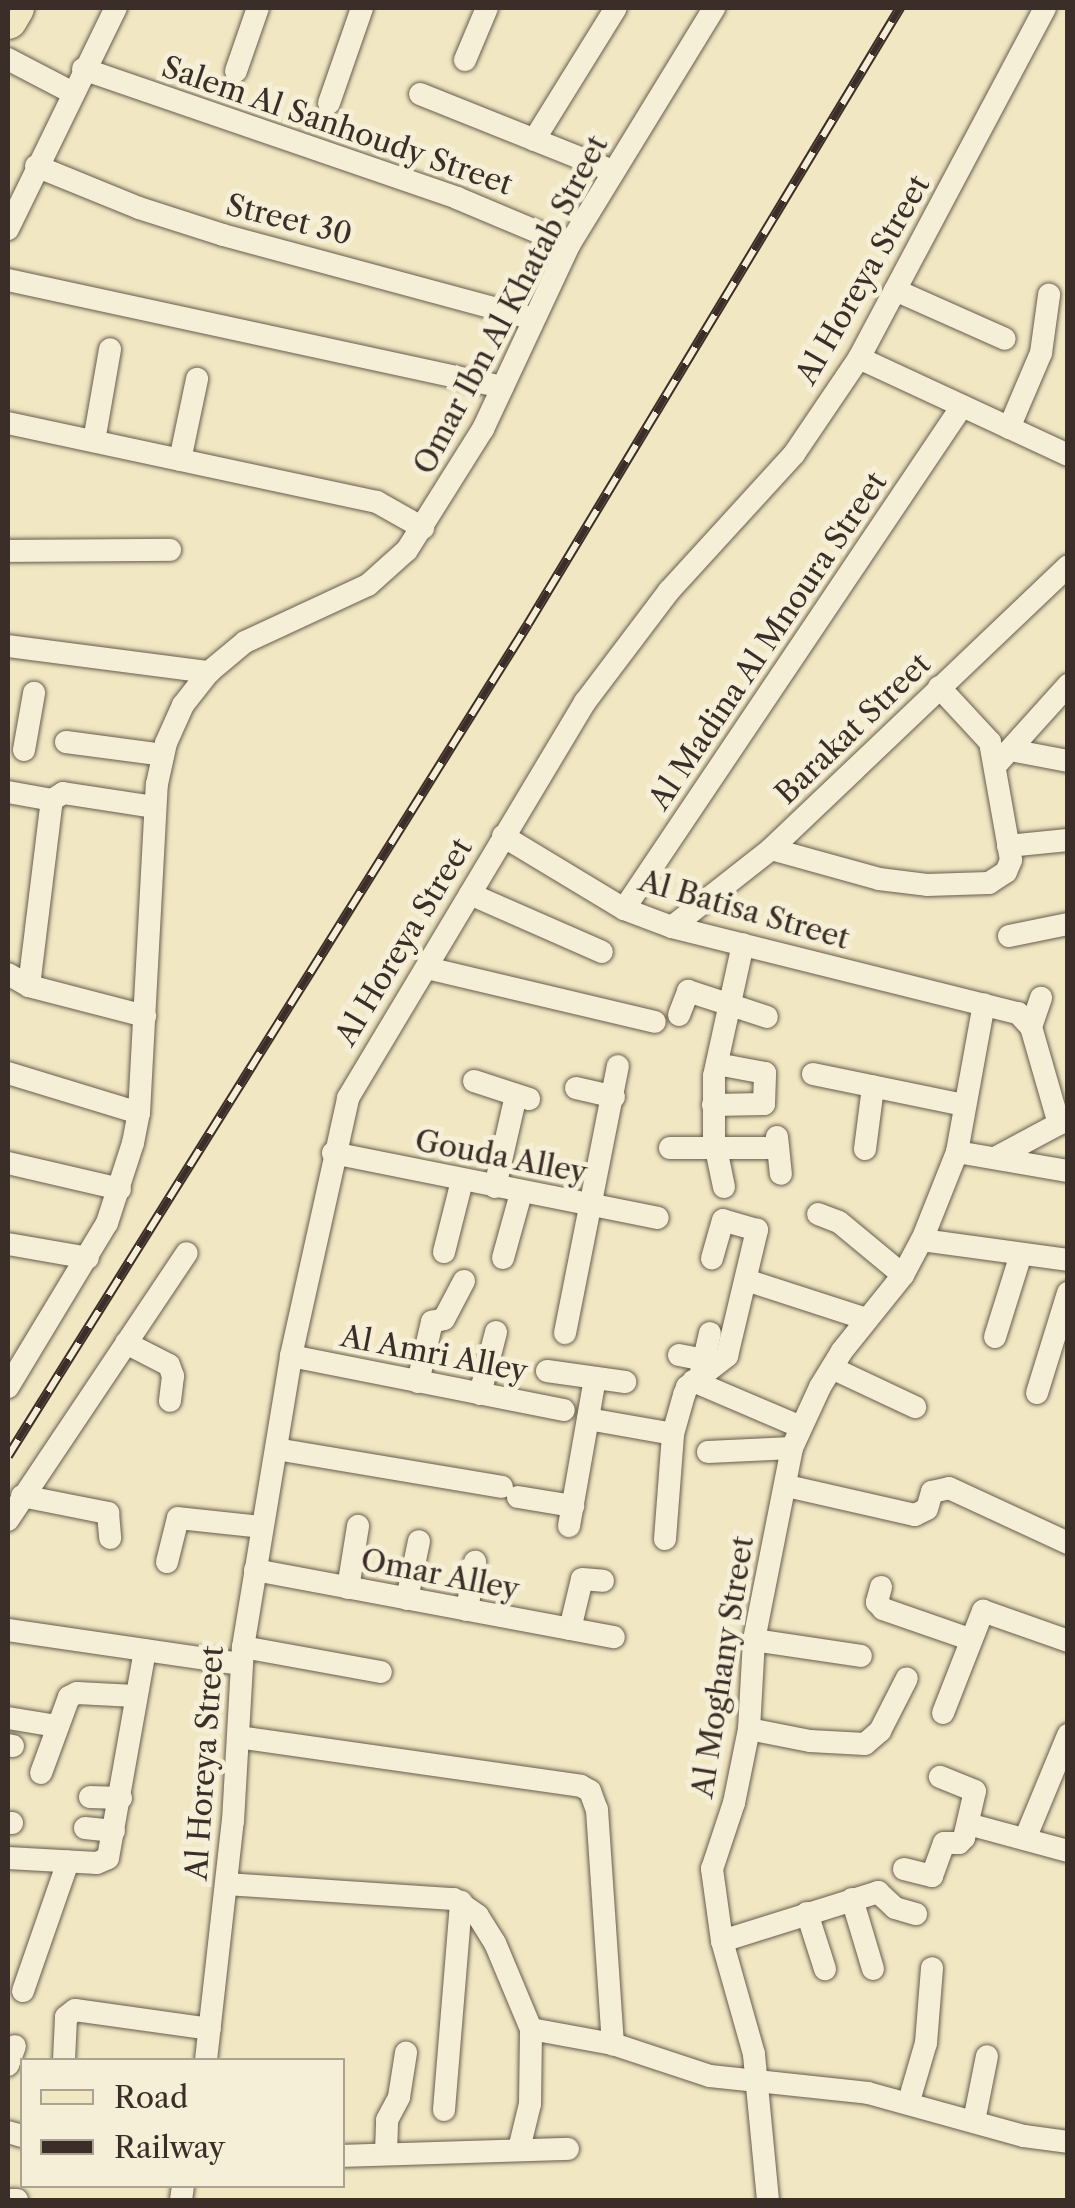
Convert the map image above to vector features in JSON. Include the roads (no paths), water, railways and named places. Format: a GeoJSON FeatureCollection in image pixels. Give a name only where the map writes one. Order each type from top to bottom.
{"type":"FeatureCollection","features":[{"type":"Feature","properties":{"kind":"main road"},"geometry":{"type":"LineString","coordinates":[[8,20],[14,8]]}},
{"type":"Feature","properties":{"kind":"street"},"geometry":{"type":"LineString","coordinates":[[8,229],[71,92],[116,8]]}},
{"type":"Feature","properties":{"kind":"street"},"geometry":{"type":"LineString","coordinates":[[236,71],[258,8]]}},
{"type":"Feature","properties":{"kind":"street"},"geometry":{"type":"LineString","coordinates":[[328,103],[362,8]]}},
{"type":"Feature","properties":{"kind":"street"},"geometry":{"type":"LineString","coordinates":[[465,60],[487,8]]}},
{"type":"Feature","properties":{"kind":"street"},"geometry":{"type":"LineString","coordinates":[[534,140],[616,8]]}},
{"type":"Feature","properties":{"kind":"street","name":"Omar Ibn Al Khatab Street"},"geometry":{"type":"LineString","coordinates":[[8,1387],[88,1258],[120,1190],[139,1113],[155,807],[163,755],[183,705],[209,672],[245,642],[368,585],[398,560],[423,528],[502,388],[531,318],[569,245],[714,8]]}},
{"type":"Feature","properties":{"kind":"street","name":"Al Horeya Street"},"geometry":{"type":"LineString","coordinates":[[206,2058],[226,1884],[243,1655],[255,1570],[291,1356],[348,1098],[503,836],[635,632],[794,454],[859,358],[1045,8]]}},
{"type":"Feature","properties":{"kind":"street"},"geometry":{"type":"LineString","coordinates":[[8,58],[71,92]]}},
{"type":"Feature","properties":{"kind":"street","name":"Salem Al Sanhoudy Street"},"geometry":{"type":"LineString","coordinates":[[83,69],[457,198],[569,245]]}},
{"type":"Feature","properties":{"kind":"street"},"geometry":{"type":"LineString","coordinates":[[420,94],[613,171]]}},
{"type":"Feature","properties":{"kind":"street","name":"Street 30"},"geometry":{"type":"LineString","coordinates":[[36,166],[139,208],[223,235],[531,318]]}},
{"type":"Feature","properties":{"kind":"street"},"geometry":{"type":"LineString","coordinates":[[8,280],[502,388]]}},
{"type":"Feature","properties":{"kind":"street"},"geometry":{"type":"LineString","coordinates":[[895,290],[1005,339]]}},
{"type":"Feature","properties":{"kind":"street"},"geometry":{"type":"LineString","coordinates":[[1010,428],[1041,353],[1048,295]]}},
{"type":"Feature","properties":{"kind":"street"},"geometry":{"type":"LineString","coordinates":[[94,441],[110,349]]}},
{"type":"Feature","properties":{"kind":"street"},"geometry":{"type":"LineString","coordinates":[[859,358],[1068,455]]}},
{"type":"Feature","properties":{"kind":"street"},"geometry":{"type":"LineString","coordinates":[[180,460],[197,379]]}},
{"type":"Feature","properties":{"kind":"street","name":"Al Madina Al Mnoura Street"},"geometry":{"type":"LineString","coordinates":[[624,909],[962,406]]}},
{"type":"Feature","properties":{"kind":"street"},"geometry":{"type":"LineString","coordinates":[[8,423],[377,502],[423,528]]}},
{"type":"Feature","properties":{"kind":"street"},"geometry":{"type":"LineString","coordinates":[[8,551],[170,550]]}},
{"type":"Feature","properties":{"kind":"street","name":"Barakat Street"},"geometry":{"type":"LineString","coordinates":[[672,927],[771,849],[1068,566]]}},
{"type":"Feature","properties":{"kind":"street"},"geometry":{"type":"LineString","coordinates":[[8,646],[209,672]]}},
{"type":"Feature","properties":{"kind":"street"},"geometry":{"type":"LineString","coordinates":[[1003,758],[1068,686]]}},
{"type":"Feature","properties":{"kind":"street"},"geometry":{"type":"LineString","coordinates":[[771,849],[879,879],[959,887],[989,883],[1006,872],[1011,860],[1003,758],[939,688]]}},
{"type":"Feature","properties":{"kind":"street"},"geometry":{"type":"LineString","coordinates":[[19,744],[34,693]]}},
{"type":"Feature","properties":{"kind":"street"},"geometry":{"type":"LineString","coordinates":[[66,742],[163,755]]}},
{"type":"Feature","properties":{"kind":"street"},"geometry":{"type":"LineString","coordinates":[[1003,758],[1068,761]]}},
{"type":"Feature","properties":{"kind":"street"},"geometry":{"type":"LineString","coordinates":[[8,792],[52,800],[63,794],[155,807]]}},
{"type":"Feature","properties":{"kind":"street"},"geometry":{"type":"LineString","coordinates":[[29,986],[52,800]]}},
{"type":"Feature","properties":{"kind":"street","name":"Al Batisa Street"},"geometry":{"type":"LineString","coordinates":[[503,836],[624,909],[672,927],[1018,1013],[1031,1026]]}},
{"type":"Feature","properties":{"kind":"street"},"geometry":{"type":"LineString","coordinates":[[1008,846],[1068,840]]}},
{"type":"Feature","properties":{"kind":"street"},"geometry":{"type":"LineString","coordinates":[[470,894],[602,952]]}},
{"type":"Feature","properties":{"kind":"street"},"geometry":{"type":"LineString","coordinates":[[1010,936],[1068,924]]}},
{"type":"Feature","properties":{"kind":"street"},"geometry":{"type":"LineString","coordinates":[[724,1187],[715,1150],[713,1105],[717,1064],[743,944]]}},
{"type":"Feature","properties":{"kind":"street"},"geometry":{"type":"LineString","coordinates":[[427,968],[655,1022]]}},
{"type":"Feature","properties":{"kind":"street"},"geometry":{"type":"LineString","coordinates":[[8,974],[29,986],[145,1016]]}},
{"type":"Feature","properties":{"kind":"street"},"geometry":{"type":"LineString","coordinates":[[679,1015],[688,991],[767,1017]]}},
{"type":"Feature","properties":{"kind":"street"},"geometry":{"type":"LineString","coordinates":[[997,1158],[1063,1122],[1031,1026],[1041,998]]}},
{"type":"Feature","properties":{"kind":"street","name":"Al Moghany Street"},"geometry":{"type":"LineString","coordinates":[[768,2200],[754,2054],[722,1941],[712,1869],[734,1802],[749,1729],[754,1640],[796,1437],[832,1368],[902,1274],[922,1240],[957,1152],[984,1004]]}},
{"type":"Feature","properties":{"kind":"street"},"geometry":{"type":"LineString","coordinates":[[713,1105],[764,1104],[765,1073],[717,1064]]}},
{"type":"Feature","properties":{"kind":"street"},"geometry":{"type":"LineString","coordinates":[[565,1333],[618,1066]]}},
{"type":"Feature","properties":{"kind":"street"},"geometry":{"type":"LineString","coordinates":[[8,1073],[139,1113]]}},
{"type":"Feature","properties":{"kind":"street"},"geometry":{"type":"LineString","coordinates":[[813,1074],[964,1105]]}},
{"type":"Feature","properties":{"kind":"street"},"geometry":{"type":"LineString","coordinates":[[474,1081],[522,1097],[495,1187]]}},
{"type":"Feature","properties":{"kind":"street"},"geometry":{"type":"LineString","coordinates":[[865,1149],[873,1087]]}},
{"type":"Feature","properties":{"kind":"street"},"geometry":{"type":"LineString","coordinates":[[576,1088],[614,1097]]}},
{"type":"Feature","properties":{"kind":"street"},"geometry":{"type":"LineString","coordinates":[[670,1148],[715,1150],[777,1141],[781,1174]]}},
{"type":"Feature","properties":{"kind":"street"},"geometry":{"type":"LineString","coordinates":[[957,1152],[1068,1171]]}},
{"type":"Feature","properties":{"kind":"street","name":"Gouda Alley"},"geometry":{"type":"LineString","coordinates":[[333,1154],[658,1218]]}},
{"type":"Feature","properties":{"kind":"street"},"geometry":{"type":"LineString","coordinates":[[8,1163],[120,1190]]}},
{"type":"Feature","properties":{"kind":"street"},"geometry":{"type":"LineString","coordinates":[[444,1252],[462,1180]]}},
{"type":"Feature","properties":{"kind":"street"},"geometry":{"type":"LineString","coordinates":[[503,1258],[521,1192]]}},
{"type":"Feature","properties":{"kind":"street"},"geometry":{"type":"LineString","coordinates":[[818,1214],[839,1222],[902,1274]]}},
{"type":"Feature","properties":{"kind":"street"},"geometry":{"type":"LineString","coordinates":[[666,1539],[673,1434],[686,1387],[699,1373],[727,1356],[757,1230],[722,1220],[712,1258]]}},
{"type":"Feature","properties":{"kind":"street"},"geometry":{"type":"LineString","coordinates":[[922,1240],[1068,1260]]}},
{"type":"Feature","properties":{"kind":"street"},"geometry":{"type":"LineString","coordinates":[[8,1244],[88,1258]]}},
{"type":"Feature","properties":{"kind":"street"},"geometry":{"type":"LineString","coordinates":[[8,1520],[187,1253]]}},
{"type":"Feature","properties":{"kind":"street"},"geometry":{"type":"LineString","coordinates":[[996,1337],[1021,1254]]}},
{"type":"Feature","properties":{"kind":"street"},"geometry":{"type":"LineString","coordinates":[[746,1280],[866,1319]]}},
{"type":"Feature","properties":{"kind":"street"},"geometry":{"type":"LineString","coordinates":[[418,1382],[432,1322],[444,1319],[464,1281]]}},
{"type":"Feature","properties":{"kind":"street"},"geometry":{"type":"LineString","coordinates":[[1037,1393],[1064,1318],[1068,1293]]}},
{"type":"Feature","properties":{"kind":"street"},"geometry":{"type":"LineString","coordinates":[[480,1394],[496,1332]]}},
{"type":"Feature","properties":{"kind":"street"},"geometry":{"type":"LineString","coordinates":[[699,1373],[710,1333]]}},
{"type":"Feature","properties":{"kind":"street"},"geometry":{"type":"LineString","coordinates":[[8,1342],[32,1346]]}},
{"type":"Feature","properties":{"kind":"street"},"geometry":{"type":"LineString","coordinates":[[126,1343],[169,1365],[173,1376],[170,1401]]}},
{"type":"Feature","properties":{"kind":"street"},"geometry":{"type":"LineString","coordinates":[[679,1355],[699,1373],[796,1437]]}},
{"type":"Feature","properties":{"kind":"street","name":"Al Amri Alley"},"geometry":{"type":"LineString","coordinates":[[291,1356],[564,1410]]}},
{"type":"Feature","properties":{"kind":"street"},"geometry":{"type":"LineString","coordinates":[[832,1368],[915,1408]]}},
{"type":"Feature","properties":{"kind":"street"},"geometry":{"type":"LineString","coordinates":[[546,1372],[626,1382]]}},
{"type":"Feature","properties":{"kind":"street"},"geometry":{"type":"LineString","coordinates":[[276,1449],[510,1492],[571,1516],[595,1378]]}},
{"type":"Feature","properties":{"kind":"street"},"geometry":{"type":"LineString","coordinates":[[588,1419],[673,1434]]}},
{"type":"Feature","properties":{"kind":"street"},"geometry":{"type":"LineString","coordinates":[[708,1452],[796,1437]]}},
{"type":"Feature","properties":{"kind":"street"},"geometry":{"type":"LineString","coordinates":[[787,1486],[914,1515],[927,1509],[932,1492],[949,1488],[1068,1543]]}},
{"type":"Feature","properties":{"kind":"street"},"geometry":{"type":"LineString","coordinates":[[22,1496],[108,1513],[110,1538]]}},
{"type":"Feature","properties":{"kind":"street"},"geometry":{"type":"LineString","coordinates":[[167,1562],[178,1518],[262,1527]]}},
{"type":"Feature","properties":{"kind":"street"},"geometry":{"type":"LineString","coordinates":[[348,1588],[358,1526]]}},
{"type":"Feature","properties":{"kind":"street"},"geometry":{"type":"LineString","coordinates":[[407,1599],[419,1542]]}},
{"type":"Feature","properties":{"kind":"street"},"geometry":{"type":"LineString","coordinates":[[467,1610],[475,1562]]}},
{"type":"Feature","properties":{"kind":"street","name":"Omar Alley"},"geometry":{"type":"LineString","coordinates":[[255,1570],[614,1637]]}},
{"type":"Feature","properties":{"kind":"street"},"geometry":{"type":"LineString","coordinates":[[570,1629],[581,1581],[603,1581]]}},
{"type":"Feature","properties":{"kind":"street"},"geometry":{"type":"LineString","coordinates":[[881,1587],[879,1606],[910,1608],[968,1640]]}},
{"type":"Feature","properties":{"kind":"street"},"geometry":{"type":"LineString","coordinates":[[943,1712],[984,1602],[1068,1641]]}},
{"type":"Feature","properties":{"kind":"street"},"geometry":{"type":"LineString","coordinates":[[8,1630],[145,1650],[243,1655],[381,1672]]}},
{"type":"Feature","properties":{"kind":"street"},"geometry":{"type":"LineString","coordinates":[[754,1640],[861,1656]]}},
{"type":"Feature","properties":{"kind":"street"},"geometry":{"type":"LineString","coordinates":[[8,1858],[106,1861],[121,1798],[145,1650]]}},
{"type":"Feature","properties":{"kind":"street"},"geometry":{"type":"LineString","coordinates":[[749,1729],[810,1740],[865,1744],[880,1730],[907,1678]]}},
{"type":"Feature","properties":{"kind":"street"},"geometry":{"type":"LineString","coordinates":[[40,1773],[72,1694],[135,1696]]}},
{"type":"Feature","properties":{"kind":"street"},"geometry":{"type":"LineString","coordinates":[[9,1732],[57,1726]]}},
{"type":"Feature","properties":{"kind":"street"},"geometry":{"type":"LineString","coordinates":[[1025,1839],[1068,1734]]}},
{"type":"Feature","properties":{"kind":"street"},"geometry":{"type":"LineString","coordinates":[[238,1738],[590,1791],[598,1810],[612,2044]]}},
{"type":"Feature","properties":{"kind":"street"},"geometry":{"type":"LineString","coordinates":[[904,1869],[932,1876],[944,1842],[962,1842],[975,1791],[940,1777]]}},
{"type":"Feature","properties":{"kind":"street"},"geometry":{"type":"LineString","coordinates":[[90,1797],[121,1798]]}},
{"type":"Feature","properties":{"kind":"street"},"geometry":{"type":"LineString","coordinates":[[968,1824],[1068,1852]]}},
{"type":"Feature","properties":{"kind":"street"},"geometry":{"type":"LineString","coordinates":[[86,1828],[114,1832]]}},
{"type":"Feature","properties":{"kind":"street"},"geometry":{"type":"LineString","coordinates":[[23,1991],[68,1862]]}},
{"type":"Feature","properties":{"kind":"street"},"geometry":{"type":"LineString","coordinates":[[226,1884],[439,1896],[461,1902],[478,1916],[494,1942],[531,2029],[530,2104],[519,2149]]}},
{"type":"Feature","properties":{"kind":"street"},"geometry":{"type":"LineString","coordinates":[[722,1941],[878,1892],[895,1908],[916,1914]]}},
{"type":"Feature","properties":{"kind":"street"},"geometry":{"type":"LineString","coordinates":[[852,1900],[873,1969]]}},
{"type":"Feature","properties":{"kind":"street"},"geometry":{"type":"LineString","coordinates":[[444,2110],[461,1902]]}},
{"type":"Feature","properties":{"kind":"street"},"geometry":{"type":"LineString","coordinates":[[808,1913],[825,1970]]}},
{"type":"Feature","properties":{"kind":"street"},"geometry":{"type":"LineString","coordinates":[[909,2100],[926,2042],[932,1968]]}},
{"type":"Feature","properties":{"kind":"street"},"geometry":{"type":"LineString","coordinates":[[64,2058],[66,2018],[75,2010],[210,2029]]}},
{"type":"Feature","properties":{"kind":"street"},"geometry":{"type":"LineString","coordinates":[[531,2029],[612,2044],[676,2067],[757,2084],[812,2085],[909,2100],[1024,2136],[1068,2142]]}},
{"type":"Feature","properties":{"kind":"street"},"geometry":{"type":"LineString","coordinates":[[386,2153],[386,2120],[400,2097],[406,2053]]}},
{"type":"Feature","properties":{"kind":"street"},"geometry":{"type":"LineString","coordinates":[[974,2121],[987,2056]]}},
{"type":"Feature","properties":{"kind":"street"},"geometry":{"type":"LineString","coordinates":[[345,2156],[568,2150]]}},
{"type":"Feature","properties":{"kind":"street"},"geometry":{"type":"LineString","coordinates":[[8,2200],[17,2200]]}},
{"type":"Feature","properties":{"kind":"railway"},"geometry":{"type":"LineString","coordinates":[[8,1456],[528,624],[900,8]]}}]}
